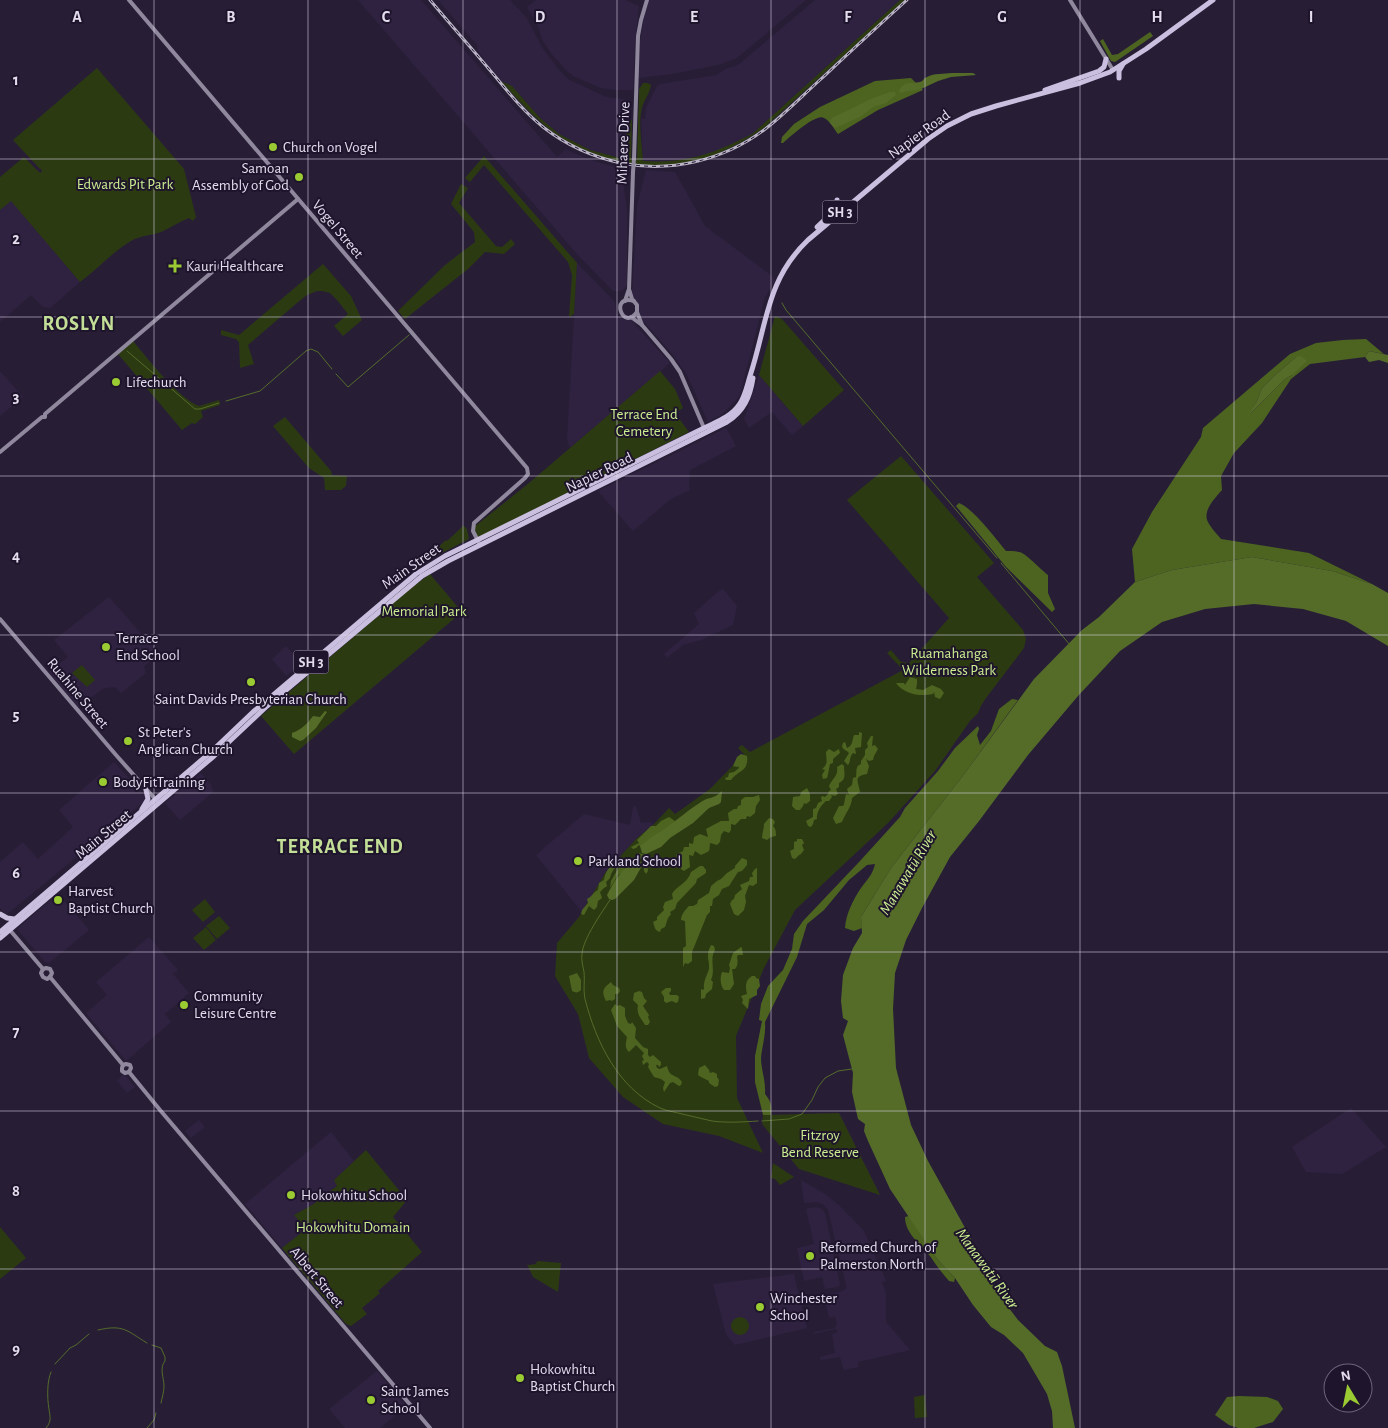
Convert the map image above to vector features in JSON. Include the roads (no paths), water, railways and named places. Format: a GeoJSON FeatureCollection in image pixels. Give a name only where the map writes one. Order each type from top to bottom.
{"type":"FeatureCollection","features":[{"type":"Feature","properties":{"kind":"highway","name":"Napier Road"},"geometry":{"type":"LineString","coordinates":[[478,543],[705,430],[736,409],[742,400],[753,370],[764,320],[774,291],[791,259],[808,240],[914,150],[947,126],[981,110],[1080,83],[1113,70],[1150,46],[1213,0]]}},
{"type":"Feature","properties":{"kind":"highway"},"geometry":{"type":"LineString","coordinates":[[1034,96],[1049,88],[1099,71],[1104,67],[1106,59]]}},
{"type":"Feature","properties":{"kind":"highway"},"geometry":{"type":"LineString","coordinates":[[1119,78],[1119,71],[1123,63]]}},
{"type":"Feature","properties":{"kind":"highway"},"geometry":{"type":"LineString","coordinates":[[808,240],[815,230],[834,213],[837,200]]}},
{"type":"Feature","properties":{"kind":"highway","name":"Main Street"},"geometry":{"type":"LineString","coordinates":[[0,938],[9,928],[222,743],[253,712],[406,582],[435,562],[478,543]]}},
{"type":"Feature","properties":{"kind":"highway"},"geometry":{"type":"LineString","coordinates":[[137,815],[148,799],[146,790]]}},
{"type":"Feature","properties":{"kind":"highway","name":"Main Street"},"geometry":{"type":"LineString","coordinates":[[0,932],[9,928],[14,919],[137,815],[157,801]]}},
{"type":"Feature","properties":{"kind":"highway"},"geometry":{"type":"LineString","coordinates":[[0,914],[14,919]]}},
{"type":"Feature","properties":{"kind":"main road","name":"Vogel Street"},"geometry":{"type":"LineString","coordinates":[[129,0],[527,468],[528,474],[526,478],[474,523],[472,531],[478,543]]}},
{"type":"Feature","properties":{"kind":"main road","name":"Mihaere Drive"},"geometry":{"type":"LineString","coordinates":[[626,301],[629,289],[638,36],[647,0]]}},
{"type":"Feature","properties":{"kind":"main road"},"geometry":{"type":"LineString","coordinates":[[1070,0],[1113,70]]}},
{"type":"Feature","properties":{"kind":"main road"},"geometry":{"type":"LineString","coordinates":[[0,452],[298,199]]}},
{"type":"Feature","properties":{"kind":"main road","name":"Mihaere Drive"},"geometry":{"type":"LineString","coordinates":[[629,289],[634,301]]}},
{"type":"Feature","properties":{"kind":"main road"},"geometry":{"type":"LineString","coordinates":[[642,325],[637,312],[638,307],[634,301],[626,301],[621,305],[620,312],[642,325],[680,372],[705,430]]}},
{"type":"Feature","properties":{"kind":"main road"},"geometry":{"type":"LineString","coordinates":[[631,317],[637,312]]}},
{"type":"Feature","properties":{"kind":"main road","name":"Ruahine Street"},"geometry":{"type":"LineString","coordinates":[[0,618],[157,801]]}},
{"type":"Feature","properties":{"kind":"main road"},"geometry":{"type":"LineString","coordinates":[[9,928],[43,969],[50,970],[52,973],[47,979],[41,973],[43,969]]}},
{"type":"Feature","properties":{"kind":"main road","name":"Albert Street"},"geometry":{"type":"LineString","coordinates":[[50,977],[123,1065],[130,1066],[129,1072],[160,1110],[430,1428]]}},
{"type":"Feature","properties":{"kind":"water"},"geometry":{"type":"Polygon","coordinates":[[[973,73],[976,75],[951,77],[919,90],[901,93],[899,91],[905,84],[920,82],[936,74],[973,73]]]}},
{"type":"Feature","properties":{"kind":"water"},"geometry":{"type":"Polygon","coordinates":[[[890,92],[895,92],[896,95],[886,103],[873,107],[860,117],[835,128],[830,123],[832,118],[890,92]]]}},
{"type":"Feature","properties":{"kind":"water"},"geometry":{"type":"Polygon","coordinates":[[[1369,351],[1388,355],[1388,363],[1379,360],[1369,362],[1365,357],[1369,351]]]}},
{"type":"Feature","properties":{"kind":"water"},"geometry":{"type":"Polygon","coordinates":[[[1301,356],[1307,361],[1285,379],[1247,417],[1257,401],[1262,388],[1296,357],[1301,356]]]}},
{"type":"Feature","properties":{"kind":"water","name":"Manawatū River"},"geometry":{"type":"Polygon","coordinates":[[[1252,557],[1332,571],[1372,584],[1388,593],[1388,646],[1346,621],[1303,609],[1254,604],[1205,609],[1162,622],[1120,651],[1078,696],[1028,755],[950,857],[906,940],[895,973],[893,1009],[896,1068],[911,1125],[996,1291],[1018,1320],[1045,1346],[1057,1352],[1062,1366],[1075,1428],[1053,1428],[1052,1411],[1047,1394],[1023,1353],[1004,1335],[991,1327],[973,1305],[955,1278],[937,1259],[890,1189],[864,1131],[865,1124],[858,1119],[852,1092],[853,1073],[843,1035],[848,1021],[843,1018],[841,1001],[843,975],[853,948],[862,933],[861,917],[891,868],[965,773],[1034,679],[1082,630],[1099,617],[1135,582],[1172,570],[1252,557]]]}},
{"type":"Feature","properties":{"kind":"water"},"geometry":{"type":"Polygon","coordinates":[[[325,711],[327,712],[316,728],[303,740],[300,741],[292,737],[292,733],[304,726],[313,716],[320,717],[325,711]]]}},
{"type":"Feature","properties":{"kind":"water"},"geometry":{"type":"Polygon","coordinates":[[[722,791],[719,804],[709,808],[693,823],[670,838],[661,847],[646,854],[642,853],[640,846],[696,805],[716,796],[722,791]]]}},
{"type":"Feature","properties":{"kind":"water"},"geometry":{"type":"Polygon","coordinates":[[[638,860],[643,864],[634,880],[615,899],[609,899],[607,895],[620,874],[628,865],[638,860]]]}},
{"type":"Feature","properties":{"kind":"waterway"},"geometry":{"type":"LineString","coordinates":[[782,303],[997,558]]}},
{"type":"Feature","properties":{"kind":"waterway"},"geometry":{"type":"LineString","coordinates":[[336,374],[348,387],[409,335]]}},
{"type":"Feature","properties":{"kind":"waterway"},"geometry":{"type":"LineString","coordinates":[[226,401],[260,391],[306,351],[311,349],[318,352],[332,369]]}},
{"type":"Feature","properties":{"kind":"waterway"},"geometry":{"type":"LineString","coordinates":[[127,351],[195,409],[219,403]]}},
{"type":"Feature","properties":{"kind":"waterway"},"geometry":{"type":"LineString","coordinates":[[1001,563],[1070,645]]}},
{"type":"Feature","properties":{"kind":"waterway"},"geometry":{"type":"LineString","coordinates":[[610,900],[589,933],[583,948],[582,958],[585,999],[595,1031],[611,1062],[632,1089],[660,1108],[712,1121],[758,1121]]}},
{"type":"Feature","properties":{"kind":"waterway"},"geometry":{"type":"LineString","coordinates":[[762,1121],[789,1119],[802,1114],[825,1078],[838,1071],[852,1069]]}},
{"type":"Feature","properties":{"kind":"waterway"},"geometry":{"type":"LineString","coordinates":[[98,1330],[120,1328],[147,1343]]}},
{"type":"Feature","properties":{"kind":"waterway"},"geometry":{"type":"LineString","coordinates":[[55,1364],[70,1348],[89,1334]]}},
{"type":"Feature","properties":{"kind":"waterway"},"geometry":{"type":"LineString","coordinates":[[152,1345],[161,1348],[165,1357],[162,1367],[164,1386],[161,1403]]}},
{"type":"Feature","properties":{"kind":"waterway"},"geometry":{"type":"LineString","coordinates":[[46,1428],[50,1419],[48,1390],[51,1372]]}},
{"type":"Feature","properties":{"kind":"waterway"},"geometry":{"type":"LineString","coordinates":[[147,1428],[154,1420],[156,1413]]}},
{"type":"Feature","properties":{"kind":"railway"},"geometry":{"type":"LineString","coordinates":[[430,0],[517,102],[536,121],[580,150],[621,163],[640,166],[678,165],[696,162],[732,149],[748,140],[779,118],[907,0]]}},
{"type":"Feature","properties":{"kind":"place","name":"Church on Vogel"},"geometry":{"type":"Point","coordinates":[273,147]}},
{"type":"Feature","properties":{"kind":"place","name":"Samoan Assembly of God"},"geometry":{"type":"Point","coordinates":[299,177]}},
{"type":"Feature","properties":{"kind":"place","name":"Kauri Healthcare"},"geometry":{"type":"Point","coordinates":[175,266]}},
{"type":"Feature","properties":{"kind":"place","name":"Lifechurch"},"geometry":{"type":"Point","coordinates":[116,382]}},
{"type":"Feature","properties":{"kind":"place","name":"Terrace End School"},"geometry":{"type":"Point","coordinates":[106,647]}},
{"type":"Feature","properties":{"kind":"place","name":"Saint Davids Presbyterian Church"},"geometry":{"type":"Point","coordinates":[251,682]}},
{"type":"Feature","properties":{"kind":"place","name":"St Peter's Anglican Church"},"geometry":{"type":"Point","coordinates":[128,741]}},
{"type":"Feature","properties":{"kind":"place","name":"BodyFitTraining"},"geometry":{"type":"Point","coordinates":[103,782]}},
{"type":"Feature","properties":{"kind":"place","name":"Parkland School"},"geometry":{"type":"Point","coordinates":[578,861]}},
{"type":"Feature","properties":{"kind":"place","name":"Harvest Baptist Church"},"geometry":{"type":"Point","coordinates":[58,900]}},
{"type":"Feature","properties":{"kind":"place","name":"Community Leisure Centre"},"geometry":{"type":"Point","coordinates":[184,1005]}},
{"type":"Feature","properties":{"kind":"place","name":"Hokowhitu School"},"geometry":{"type":"Point","coordinates":[291,1195]}},
{"type":"Feature","properties":{"kind":"place","name":"Reformed Church of Palmerston North"},"geometry":{"type":"Point","coordinates":[810,1256]}},
{"type":"Feature","properties":{"kind":"place","name":"Winchester School"},"geometry":{"type":"Point","coordinates":[760,1307]}},
{"type":"Feature","properties":{"kind":"place","name":"Hokowhitu Baptist Church"},"geometry":{"type":"Point","coordinates":[520,1378]}},
{"type":"Feature","properties":{"kind":"place","name":"Saint James School"},"geometry":{"type":"Point","coordinates":[371,1400]}},
{"type":"Feature","properties":{"kind":"district","name":"ROSLYN"},"geometry":{"type":"Point","coordinates":[79,323]}},
{"type":"Feature","properties":{"kind":"district","name":"TERRACE END"},"geometry":{"type":"Point","coordinates":[340,846]}},
{"type":"Feature","properties":{"kind":"park label","name":"Edwards Pit Park"},"geometry":{"type":"Point","coordinates":[125,184]}},
{"type":"Feature","properties":{"kind":"park label","name":"Terrace End Cemetery"},"geometry":{"type":"Point","coordinates":[644,422]}},
{"type":"Feature","properties":{"kind":"park label","name":"Memorial Park"},"geometry":{"type":"Point","coordinates":[424,611]}},
{"type":"Feature","properties":{"kind":"park label","name":"Ruamahanga Wilderness Park"},"geometry":{"type":"Point","coordinates":[949,662]}},
{"type":"Feature","properties":{"kind":"park label","name":"Fitzroy Bend Reserve"},"geometry":{"type":"Point","coordinates":[820,1144]}},
{"type":"Feature","properties":{"kind":"park label","name":"Hokowhitu Domain"},"geometry":{"type":"Point","coordinates":[353,1227]}}]}
